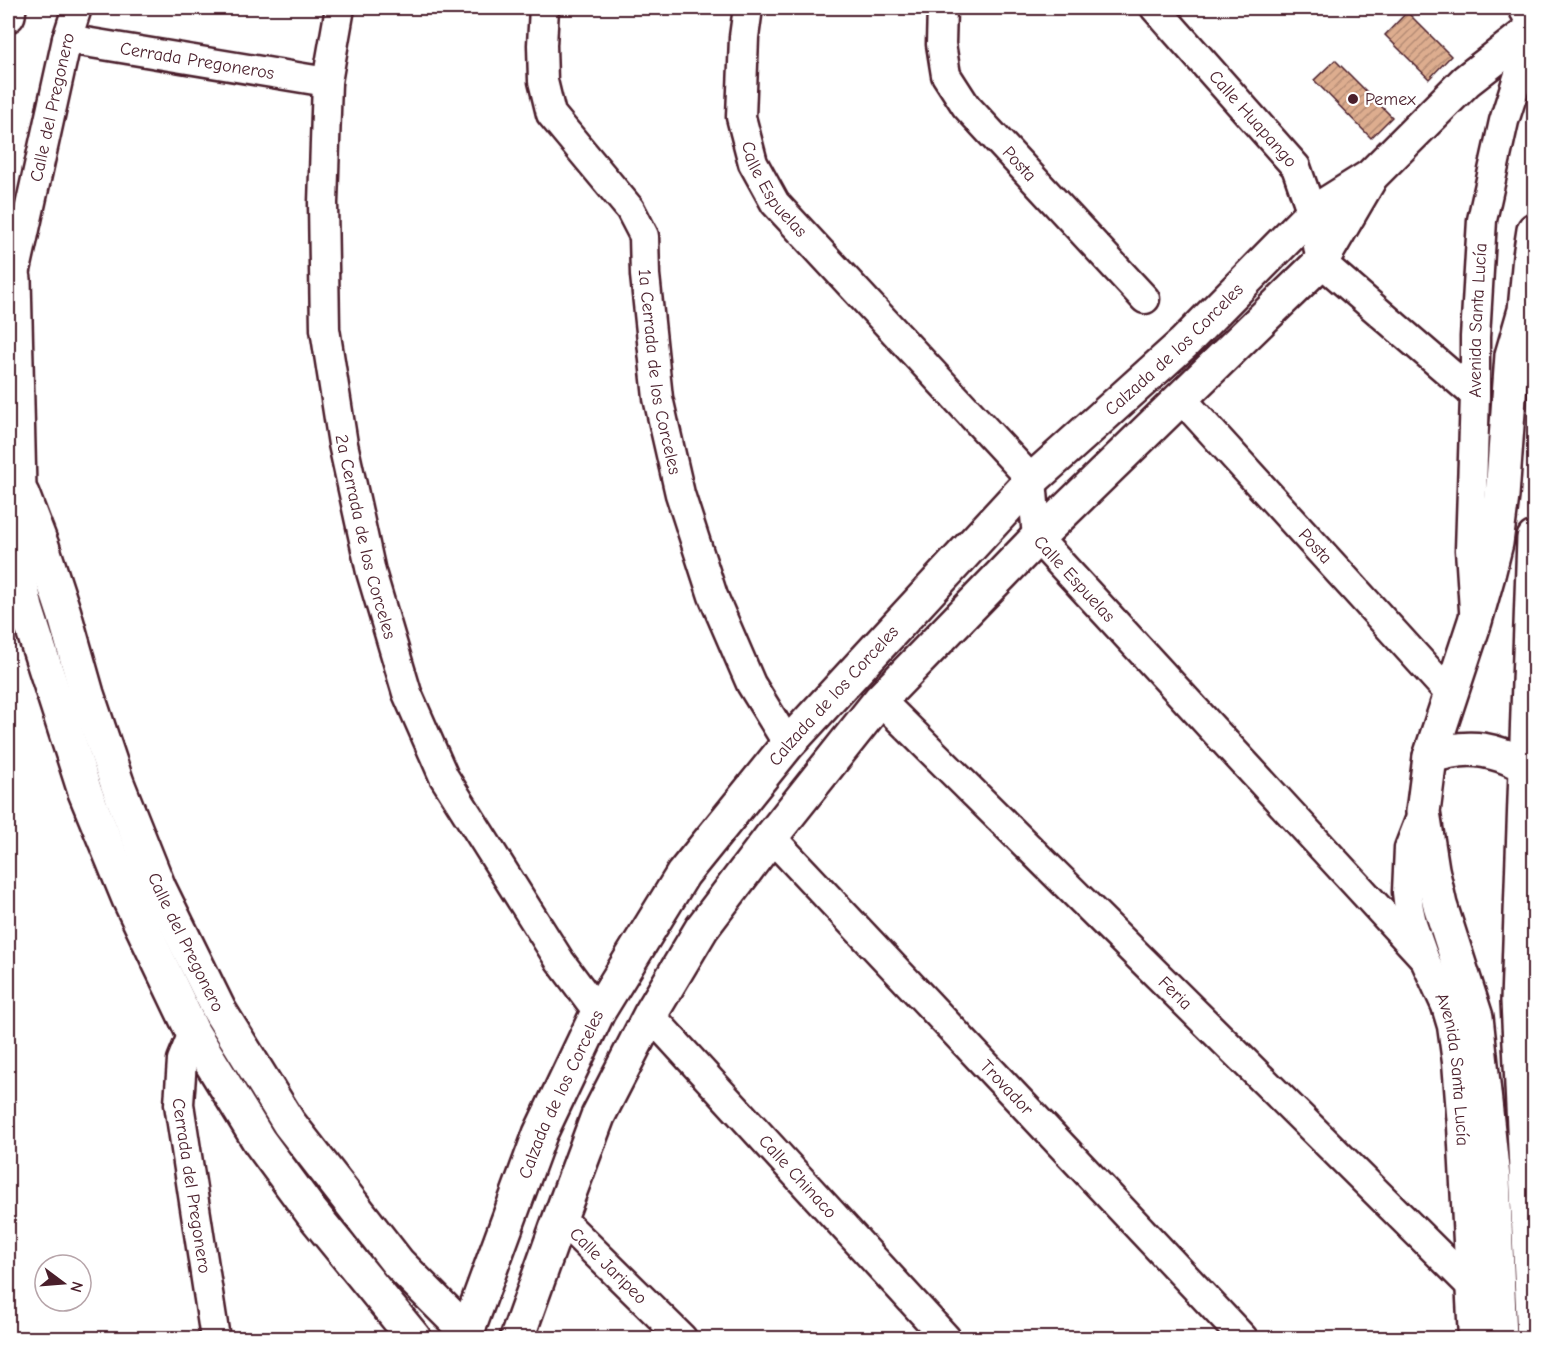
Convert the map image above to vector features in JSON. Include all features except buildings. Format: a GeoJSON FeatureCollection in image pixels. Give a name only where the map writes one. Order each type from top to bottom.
{"type":"FeatureCollection","features":[{"type":"Feature","properties":{"kind":"street"},"geometry":{"type":"LineString","coordinates":[[8,15],[9,8]]}},
{"type":"Feature","properties":{"kind":"street","name":"Calle del Pregonero"},"geometry":{"type":"LineString","coordinates":[[77,8],[67,39],[11,273],[20,489],[21,547],[17,607],[85,792],[129,899],[193,1033],[259,1141],[312,1213],[414,1338]]}},
{"type":"Feature","properties":{"kind":"street","name":"2a Cerrada de los Corceles"},"geometry":{"type":"LineString","coordinates":[[340,8],[327,82],[323,203],[325,329],[343,444],[371,572],[407,693],[444,777],[566,970],[598,1012]]}},
{"type":"Feature","properties":{"kind":"street","name":"1a Cerrada de los Corceles"},"geometry":{"type":"LineString","coordinates":[[544,8],[543,81],[551,114],[630,208],[644,236],[645,275],[658,398],[680,494],[713,596],[751,684],[788,744]]}},
{"type":"Feature","properties":{"kind":"street","name":"Calle Espuelas"},"geometry":{"type":"LineString","coordinates":[[748,8],[744,37],[741,117],[753,163],[775,203],[1032,480],[1037,538],[1424,958]]}},
{"type":"Feature","properties":{"kind":"street","name":"Posta"},"geometry":{"type":"LineString","coordinates":[[942,8],[941,44],[946,75],[966,106],[1145,299]]}},
{"type":"Feature","properties":{"kind":"street","name":"Calle Huapango"},"geometry":{"type":"LineString","coordinates":[[1155,8],[1296,167],[1312,213],[1321,262]]}},
{"type":"Feature","properties":{"kind":"street"},"geometry":{"type":"LineString","coordinates":[[1523,8],[1534,28]]}},
{"type":"Feature","properties":{"kind":"street","name":"Calzada de los Corceles"},"geometry":{"type":"LineString","coordinates":[[466,1335],[540,1134],[598,1012],[683,874],[788,744],[1032,480],[1184,343],[1312,213],[1371,176],[1466,81],[1534,28]]}},
{"type":"Feature","properties":{"kind":"street","name":"Avenida Santa Lucía"},"geometry":{"type":"LineString","coordinates":[[1475,621],[1470,550],[1475,337],[1482,220],[1503,121],[1534,28]]}},
{"type":"Feature","properties":{"kind":"street","name":"Cerrada Pregoneros"},"geometry":{"type":"LineString","coordinates":[[67,39],[327,82]]}},
{"type":"Feature","properties":{"kind":"street","name":"Calzada de los Corceles"},"geometry":{"type":"LineString","coordinates":[[518,1338],[598,1116],[650,1015],[702,928],[880,700],[1037,538],[1321,262],[1371,176]]}},
{"type":"Feature","properties":{"kind":"street","name":"Avenida Santa Lucía"},"geometry":{"type":"LineString","coordinates":[[1473,1338],[1457,1062],[1452,1026],[1446,1006],[1413,927],[1407,892],[1409,848],[1423,812],[1430,757],[1475,621],[1496,543],[1502,496],[1512,355],[1530,324],[1530,256],[1534,230]]}},
{"type":"Feature","properties":{"kind":"street"},"geometry":{"type":"LineString","coordinates":[[1321,262],[1475,395]]}},
{"type":"Feature","properties":{"kind":"street","name":"Posta"},"geometry":{"type":"LineString","coordinates":[[1181,398],[1450,694]]}},
{"type":"Feature","properties":{"kind":"street"},"geometry":{"type":"LineString","coordinates":[[1534,538],[1531,768],[1522,873],[1518,1001],[1534,1331]]}},
{"type":"Feature","properties":{"kind":"street","name":"Calle del Pregonero"},"geometry":{"type":"LineString","coordinates":[[21,547],[64,613],[87,694],[117,783],[159,888],[219,1010],[289,1123],[398,1263],[466,1335]]}},
{"type":"Feature","properties":{"kind":"street"},"geometry":{"type":"LineString","coordinates":[[17,607],[64,613]]}},
{"type":"Feature","properties":{"kind":"street","name":"Feria"},"geometry":{"type":"LineString","coordinates":[[880,700],[1469,1284]]}},
{"type":"Feature","properties":{"kind":"street"},"geometry":{"type":"LineString","coordinates":[[1430,757],[1455,750],[1478,749],[1498,753],[1531,768]]}},
{"type":"Feature","properties":{"kind":"street","name":"Avenida Santa Lucía"},"geometry":{"type":"LineString","coordinates":[[1423,812],[1440,905],[1476,1017],[1493,1178],[1500,1338]]}},
{"type":"Feature","properties":{"kind":"street","name":"Trovador"},"geometry":{"type":"LineString","coordinates":[[771,837],[1243,1338]]}},
{"type":"Feature","properties":{"kind":"street","name":"Calle Chinaco"},"geometry":{"type":"LineString","coordinates":[[650,1015],[946,1338]]}},
{"type":"Feature","properties":{"kind":"street","name":"Cerrada del Pregonero"},"geometry":{"type":"LineString","coordinates":[[193,1033],[182,1060],[179,1104],[215,1338]]}},
{"type":"Feature","properties":{"kind":"street","name":"Calle Jaripeo"},"geometry":{"type":"LineString","coordinates":[[560,1218],[681,1338]]}},
{"type":"Feature","properties":{"kind":"place","name":"Pemex"},"geometry":{"type":"Point","coordinates":[1353,99]}}]}
